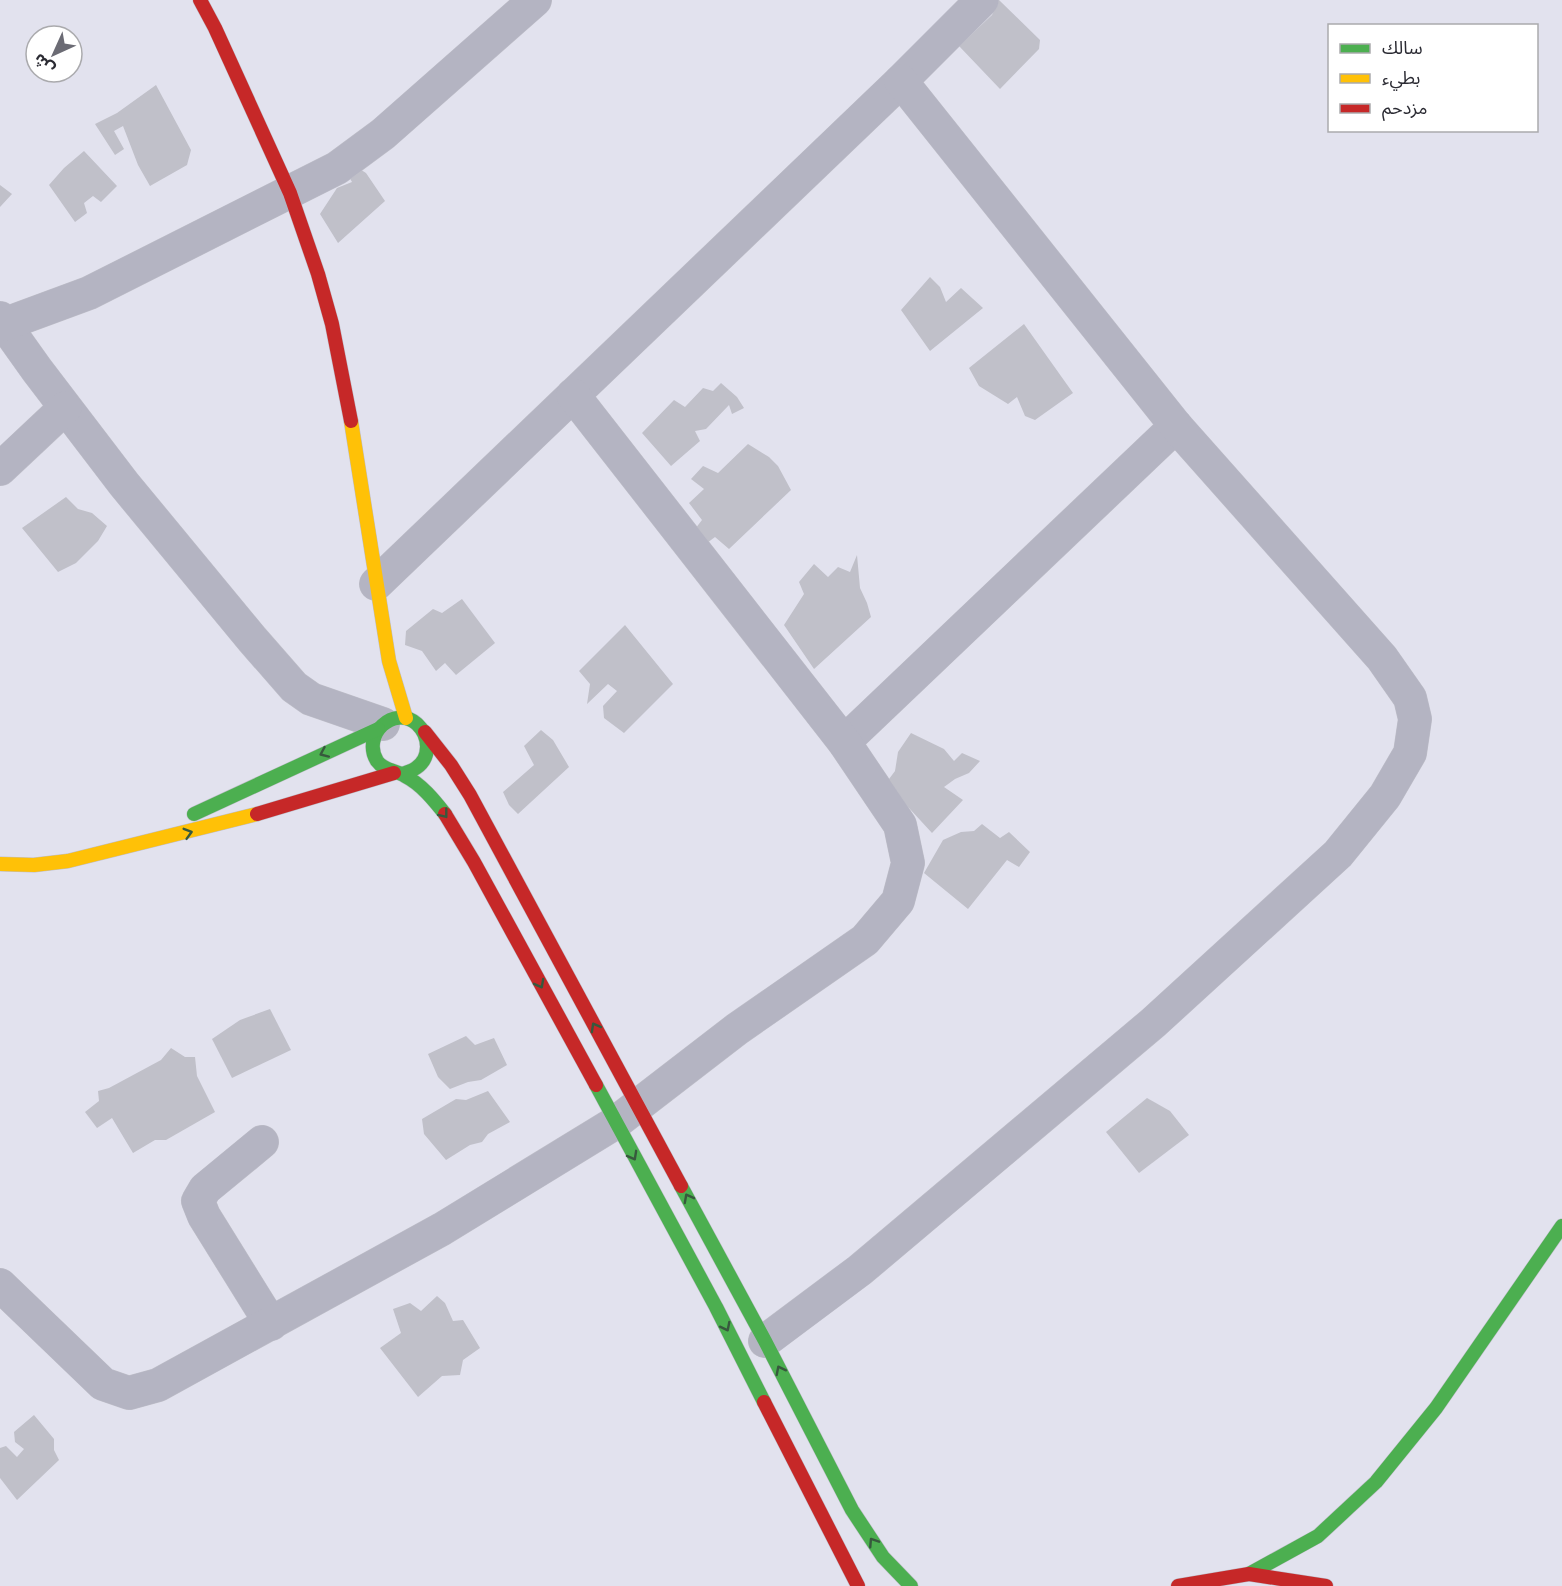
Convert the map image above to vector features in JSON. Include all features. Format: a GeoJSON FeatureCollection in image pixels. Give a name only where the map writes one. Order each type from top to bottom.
{"type":"FeatureCollection","features":[{"type":"Feature","properties":{"kind":"street"},"geometry":{"type":"LineString","coordinates":[[200,0],[290,193],[318,274],[332,324],[346,389],[389,661],[389,724],[372,744],[373,752],[381,766],[399,773],[427,794],[448,818],[765,1341],[852,1510],[883,1557],[911,1586]]}},
{"type":"Feature","properties":{"kind":"street"},"geometry":{"type":"LineString","coordinates":[[534,0],[382,134],[337,168],[89,293],[3,321],[65,408],[124,484],[294,687],[311,699],[389,724],[420,726],[451,765],[470,795],[627,1114],[716,1307],[858,1586]]}},
{"type":"Feature","properties":{"kind":"street"},"geometry":{"type":"LineString","coordinates":[[376,584],[901,81],[982,0]]}},
{"type":"Feature","properties":{"kind":"street"},"geometry":{"type":"LineString","coordinates":[[765,1341],[844,1282],[1153,1023],[1338,854],[1385,796],[1410,753],[1415,719],[1410,698],[1382,658],[1176,426],[901,81]]}},
{"type":"Feature","properties":{"kind":"street"},"geometry":{"type":"LineString","coordinates":[[0,1285],[103,1384],[129,1393],[158,1385],[442,1228],[627,1114],[736,1029],[865,940],[898,901],[908,862],[900,825],[844,742],[573,395]]}},
{"type":"Feature","properties":{"kind":"street"},"geometry":{"type":"LineString","coordinates":[[0,469],[65,408]]}},
{"type":"Feature","properties":{"kind":"street"},"geometry":{"type":"LineString","coordinates":[[844,742],[1176,426]]}},
{"type":"Feature","properties":{"kind":"street"},"geometry":{"type":"LineString","coordinates":[[110,851],[389,724]]}},
{"type":"Feature","properties":{"kind":"street"},"geometry":{"type":"LineString","coordinates":[[0,864],[12,866],[62,862],[180,835],[322,797],[417,768],[427,755],[428,740],[425,732]]}},
{"type":"Feature","properties":{"kind":"street"},"geometry":{"type":"LineString","coordinates":[[262,1142],[206,1189],[198,1201],[204,1216],[271,1324]]}},
{"type":"Feature","properties":{"kind":"street"},"geometry":{"type":"LineString","coordinates":[[1249,1574],[1318,1536],[1376,1482],[1436,1408],[1562,1226]]}},
{"type":"Feature","properties":{"kind":"street"},"geometry":{"type":"LineString","coordinates":[[1178,1586],[1249,1574],[1325,1586]]}},
{"type":"Feature","properties":{"kind":"building"},"geometry":{"type":"Polygon","coordinates":[[[999,0],[1040,40],[1039,49],[1000,89],[959,46],[992,15],[999,0]]]}},
{"type":"Feature","properties":{"kind":"building"},"geometry":{"type":"Polygon","coordinates":[[[156,85],[191,150],[187,165],[150,186],[138,165],[123,126],[114,131],[124,149],[115,155],[95,124],[117,113],[156,85]]]}},
{"type":"Feature","properties":{"kind":"building"},"geometry":{"type":"Polygon","coordinates":[[[84,151],[117,186],[101,202],[93,196],[84,203],[87,213],[75,222],[49,185],[84,151]]]}},
{"type":"Feature","properties":{"kind":"building"},"geometry":{"type":"Polygon","coordinates":[[[355,166],[366,173],[385,201],[338,243],[320,214],[337,188],[352,182],[347,173],[355,166]]]}},
{"type":"Feature","properties":{"kind":"building"},"geometry":{"type":"Polygon","coordinates":[[[0,185],[12,194],[0,207],[0,185]]]}},
{"type":"Feature","properties":{"kind":"building"},"geometry":{"type":"Polygon","coordinates":[[[930,277],[940,287],[946,302],[961,288],[983,308],[930,351],[901,310],[930,277]]]}},
{"type":"Feature","properties":{"kind":"building"},"geometry":{"type":"Polygon","coordinates":[[[1024,324],[1073,393],[1035,420],[1025,416],[1017,397],[1008,404],[979,386],[969,368],[1024,324]]]}},
{"type":"Feature","properties":{"kind":"building"},"geometry":{"type":"Polygon","coordinates":[[[721,383],[737,397],[744,408],[732,414],[729,405],[706,429],[695,431],[700,441],[671,466],[642,433],[674,400],[685,407],[703,388],[713,391],[721,383]]]}},
{"type":"Feature","properties":{"kind":"building"},"geometry":{"type":"Polygon","coordinates":[[[748,444],[769,457],[778,466],[791,490],[729,549],[715,537],[707,543],[695,529],[702,520],[689,503],[704,489],[691,479],[703,466],[718,473],[748,444]]]}},
{"type":"Feature","properties":{"kind":"building"},"geometry":{"type":"Polygon","coordinates":[[[66,497],[78,509],[92,513],[107,526],[98,541],[76,563],[58,572],[22,528],[66,497]]]}},
{"type":"Feature","properties":{"kind":"building"},"geometry":{"type":"Polygon","coordinates":[[[857,555],[860,588],[871,617],[814,669],[784,625],[804,594],[799,582],[814,564],[828,577],[838,567],[850,572],[857,555]]]}},
{"type":"Feature","properties":{"kind":"building"},"geometry":{"type":"Polygon","coordinates":[[[462,599],[495,643],[456,675],[445,663],[436,671],[422,651],[405,645],[406,631],[433,609],[442,613],[462,599]]]}},
{"type":"Feature","properties":{"kind":"building"},"geometry":{"type":"Polygon","coordinates":[[[625,625],[673,684],[624,733],[604,718],[603,706],[617,691],[608,684],[587,704],[590,684],[579,671],[625,625]]]}},
{"type":"Feature","properties":{"kind":"building"},"geometry":{"type":"Polygon","coordinates":[[[541,730],[553,740],[569,767],[518,814],[509,805],[503,792],[534,765],[524,746],[541,730]]]}},
{"type":"Feature","properties":{"kind":"building"},"geometry":{"type":"Polygon","coordinates":[[[911,733],[944,749],[954,761],[962,753],[980,761],[969,773],[944,787],[963,800],[932,833],[886,783],[895,771],[898,752],[911,733]]]}},
{"type":"Feature","properties":{"kind":"building"},"geometry":{"type":"Polygon","coordinates":[[[982,824],[1000,838],[1009,832],[1030,852],[1019,867],[1007,860],[968,909],[924,873],[943,840],[961,832],[974,831],[982,824]]]}},
{"type":"Feature","properties":{"kind":"building"},"geometry":{"type":"Polygon","coordinates":[[[270,1009],[291,1050],[232,1078],[212,1039],[240,1020],[270,1009]]]}},
{"type":"Feature","properties":{"kind":"building"},"geometry":{"type":"Polygon","coordinates":[[[466,1036],[475,1045],[494,1038],[507,1065],[481,1080],[450,1089],[438,1077],[428,1054],[466,1036]]]}},
{"type":"Feature","properties":{"kind":"building"},"geometry":{"type":"Polygon","coordinates":[[[171,1048],[185,1057],[195,1057],[197,1076],[215,1112],[166,1140],[155,1140],[133,1153],[112,1118],[97,1128],[85,1112],[99,1101],[98,1091],[109,1088],[161,1060],[171,1048]]]}},
{"type":"Feature","properties":{"kind":"building"},"geometry":{"type":"Polygon","coordinates":[[[488,1091],[510,1122],[488,1134],[482,1142],[470,1145],[446,1160],[424,1134],[422,1119],[456,1099],[466,1100],[488,1091]]]}},
{"type":"Feature","properties":{"kind":"building"},"geometry":{"type":"Polygon","coordinates":[[[1147,1098],[1170,1111],[1189,1135],[1139,1173],[1106,1132],[1147,1098]]]}},
{"type":"Feature","properties":{"kind":"building"},"geometry":{"type":"Polygon","coordinates":[[[437,1296],[445,1303],[453,1321],[463,1320],[480,1348],[463,1360],[460,1375],[442,1376],[418,1397],[380,1348],[401,1333],[393,1309],[410,1303],[421,1311],[437,1296]]]}},
{"type":"Feature","properties":{"kind":"building"},"geometry":{"type":"Polygon","coordinates":[[[34,1415],[54,1439],[54,1450],[59,1460],[17,1500],[0,1478],[0,1448],[6,1446],[17,1457],[24,1449],[15,1442],[14,1432],[34,1415]]]}},
{"type":"Feature","properties":{"kind":"traffic: fast"},"geometry":{"type":"LineString","coordinates":[[403,774],[421,764],[427,747],[424,735],[417,724],[408,719],[399,718],[382,725],[377,733],[373,741],[373,751],[377,761],[383,767],[402,774],[416,783],[445,814]]}},
{"type":"Feature","properties":{"kind":"traffic: fast"},"geometry":{"type":"LineString","coordinates":[[194,814],[378,729]]}},
{"type":"Feature","properties":{"kind":"traffic: fast"},"geometry":{"type":"LineString","coordinates":[[596,1085],[716,1307],[764,1402]]}},
{"type":"Feature","properties":{"kind":"traffic: fast"},"geometry":{"type":"LineString","coordinates":[[681,1186],[765,1341],[852,1510],[883,1557],[911,1586]]}},
{"type":"Feature","properties":{"kind":"traffic: fast"},"geometry":{"type":"LineString","coordinates":[[1249,1574],[1318,1536],[1376,1482],[1436,1408],[1562,1226]]}},
{"type":"Feature","properties":{"kind":"traffic: slow"},"geometry":{"type":"LineString","coordinates":[[351,421],[389,661],[406,718]]}},
{"type":"Feature","properties":{"kind":"traffic: slow"},"geometry":{"type":"LineString","coordinates":[[0,864],[34,865],[68,861],[257,814]]}},
{"type":"Feature","properties":{"kind":"traffic: jam"},"geometry":{"type":"LineString","coordinates":[[200,0],[290,193],[318,274],[332,324],[351,421]]}},
{"type":"Feature","properties":{"kind":"traffic: jam"},"geometry":{"type":"LineString","coordinates":[[425,732],[451,765],[470,795],[681,1186]]}},
{"type":"Feature","properties":{"kind":"traffic: jam"},"geometry":{"type":"LineString","coordinates":[[257,814],[394,773]]}},
{"type":"Feature","properties":{"kind":"traffic: jam"},"geometry":{"type":"LineString","coordinates":[[445,814],[474,862],[596,1085]]}},
{"type":"Feature","properties":{"kind":"traffic: jam"},"geometry":{"type":"LineString","coordinates":[[764,1402],[858,1586]]}},
{"type":"Feature","properties":{"kind":"traffic: jam"},"geometry":{"type":"LineString","coordinates":[[1178,1586],[1249,1574],[1326,1586]]}}]}
